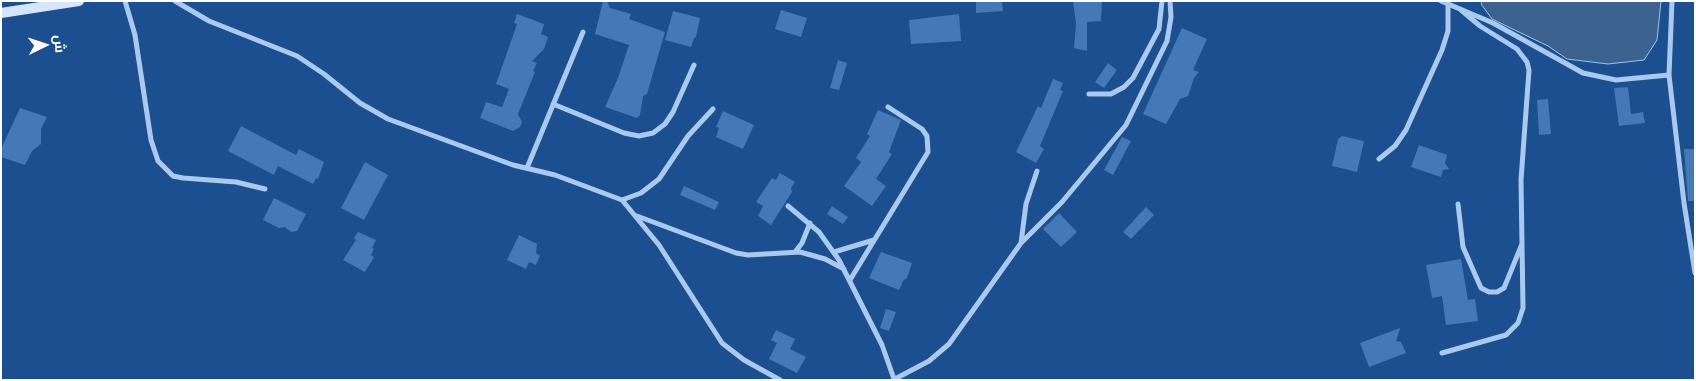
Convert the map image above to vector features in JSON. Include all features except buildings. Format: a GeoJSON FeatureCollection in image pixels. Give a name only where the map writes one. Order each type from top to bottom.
{"type":"FeatureCollection","features":[{"type":"Feature","properties":{"kind":"street"},"geometry":{"type":"LineString","coordinates":[[1,13],[79,1]]}},
{"type":"Feature","properties":{"kind":"street"},"geometry":{"type":"LineString","coordinates":[[125,1],[135,35],[151,140],[158,160],[173,176],[236,182],[265,189]]}},
{"type":"Feature","properties":{"kind":"street"},"geometry":{"type":"LineString","coordinates":[[175,1],[210,21],[297,56],[324,74],[360,103],[388,119],[527,168],[556,175],[622,200],[637,216],[663,251],[706,321],[722,343],[744,360],[780,380]]}},
{"type":"Feature","properties":{"kind":"street"},"geometry":{"type":"LineString","coordinates":[[1089,94],[1111,94],[1124,87],[1134,78],[1159,29],[1162,1]]}},
{"type":"Feature","properties":{"kind":"street"},"geometry":{"type":"LineString","coordinates":[[788,206],[810,223],[834,252],[882,345],[893,379],[929,361],[950,344],[1021,244],[1062,202],[1131,116],[1167,42],[1171,17],[1170,1]]}},
{"type":"Feature","properties":{"kind":"street"},"geometry":{"type":"LineString","coordinates":[[1441,1],[1493,24],[1583,73],[1616,80],[1669,75]]}},
{"type":"Feature","properties":{"kind":"street"},"geometry":{"type":"LineString","coordinates":[[1672,1],[1669,75],[1684,203],[1695,274]]}},
{"type":"Feature","properties":{"kind":"street"},"geometry":{"type":"LineString","coordinates":[[1378,159],[1401,138],[1442,50],[1448,31],[1448,5]]}},
{"type":"Feature","properties":{"kind":"street"},"geometry":{"type":"LineString","coordinates":[[1442,353],[1499,338],[1513,330],[1524,308],[1521,180],[1530,78],[1527,62],[1517,49],[1480,26],[1461,10]]}},
{"type":"Feature","properties":{"kind":"street"},"geometry":{"type":"LineString","coordinates":[[527,168],[583,32]]}},
{"type":"Feature","properties":{"kind":"street"},"geometry":{"type":"LineString","coordinates":[[553,104],[624,133],[638,136],[653,133],[665,124],[673,112],[694,66]]}},
{"type":"Feature","properties":{"kind":"street"},"geometry":{"type":"LineString","coordinates":[[850,280],[928,152],[927,136],[922,129],[888,107]]}},
{"type":"Feature","properties":{"kind":"street"},"geometry":{"type":"LineString","coordinates":[[622,200],[640,193],[659,179],[688,136],[713,109]]}},
{"type":"Feature","properties":{"kind":"street"},"geometry":{"type":"LineString","coordinates":[[1021,244],[1026,204],[1037,171]]}},
{"type":"Feature","properties":{"kind":"street"},"geometry":{"type":"LineString","coordinates":[[1458,204],[1463,247],[1482,288],[1489,292],[1496,292],[1504,288],[1522,243]]}},
{"type":"Feature","properties":{"kind":"street"},"geometry":{"type":"LineString","coordinates":[[637,216],[736,253],[748,255],[795,252],[825,259],[844,269]]}},
{"type":"Feature","properties":{"kind":"street"},"geometry":{"type":"LineString","coordinates":[[795,252],[804,239],[810,223]]}},
{"type":"Feature","properties":{"kind":"street"},"geometry":{"type":"LineString","coordinates":[[834,252],[875,240]]}},
{"type":"Feature","properties":{"kind":"water"},"geometry":{"type":"Polygon","coordinates":[[[1483,1],[1661,1],[1657,40],[1644,60],[1608,64],[1567,59],[1548,46],[1492,19],[1481,4],[1483,1]]]}}]}
